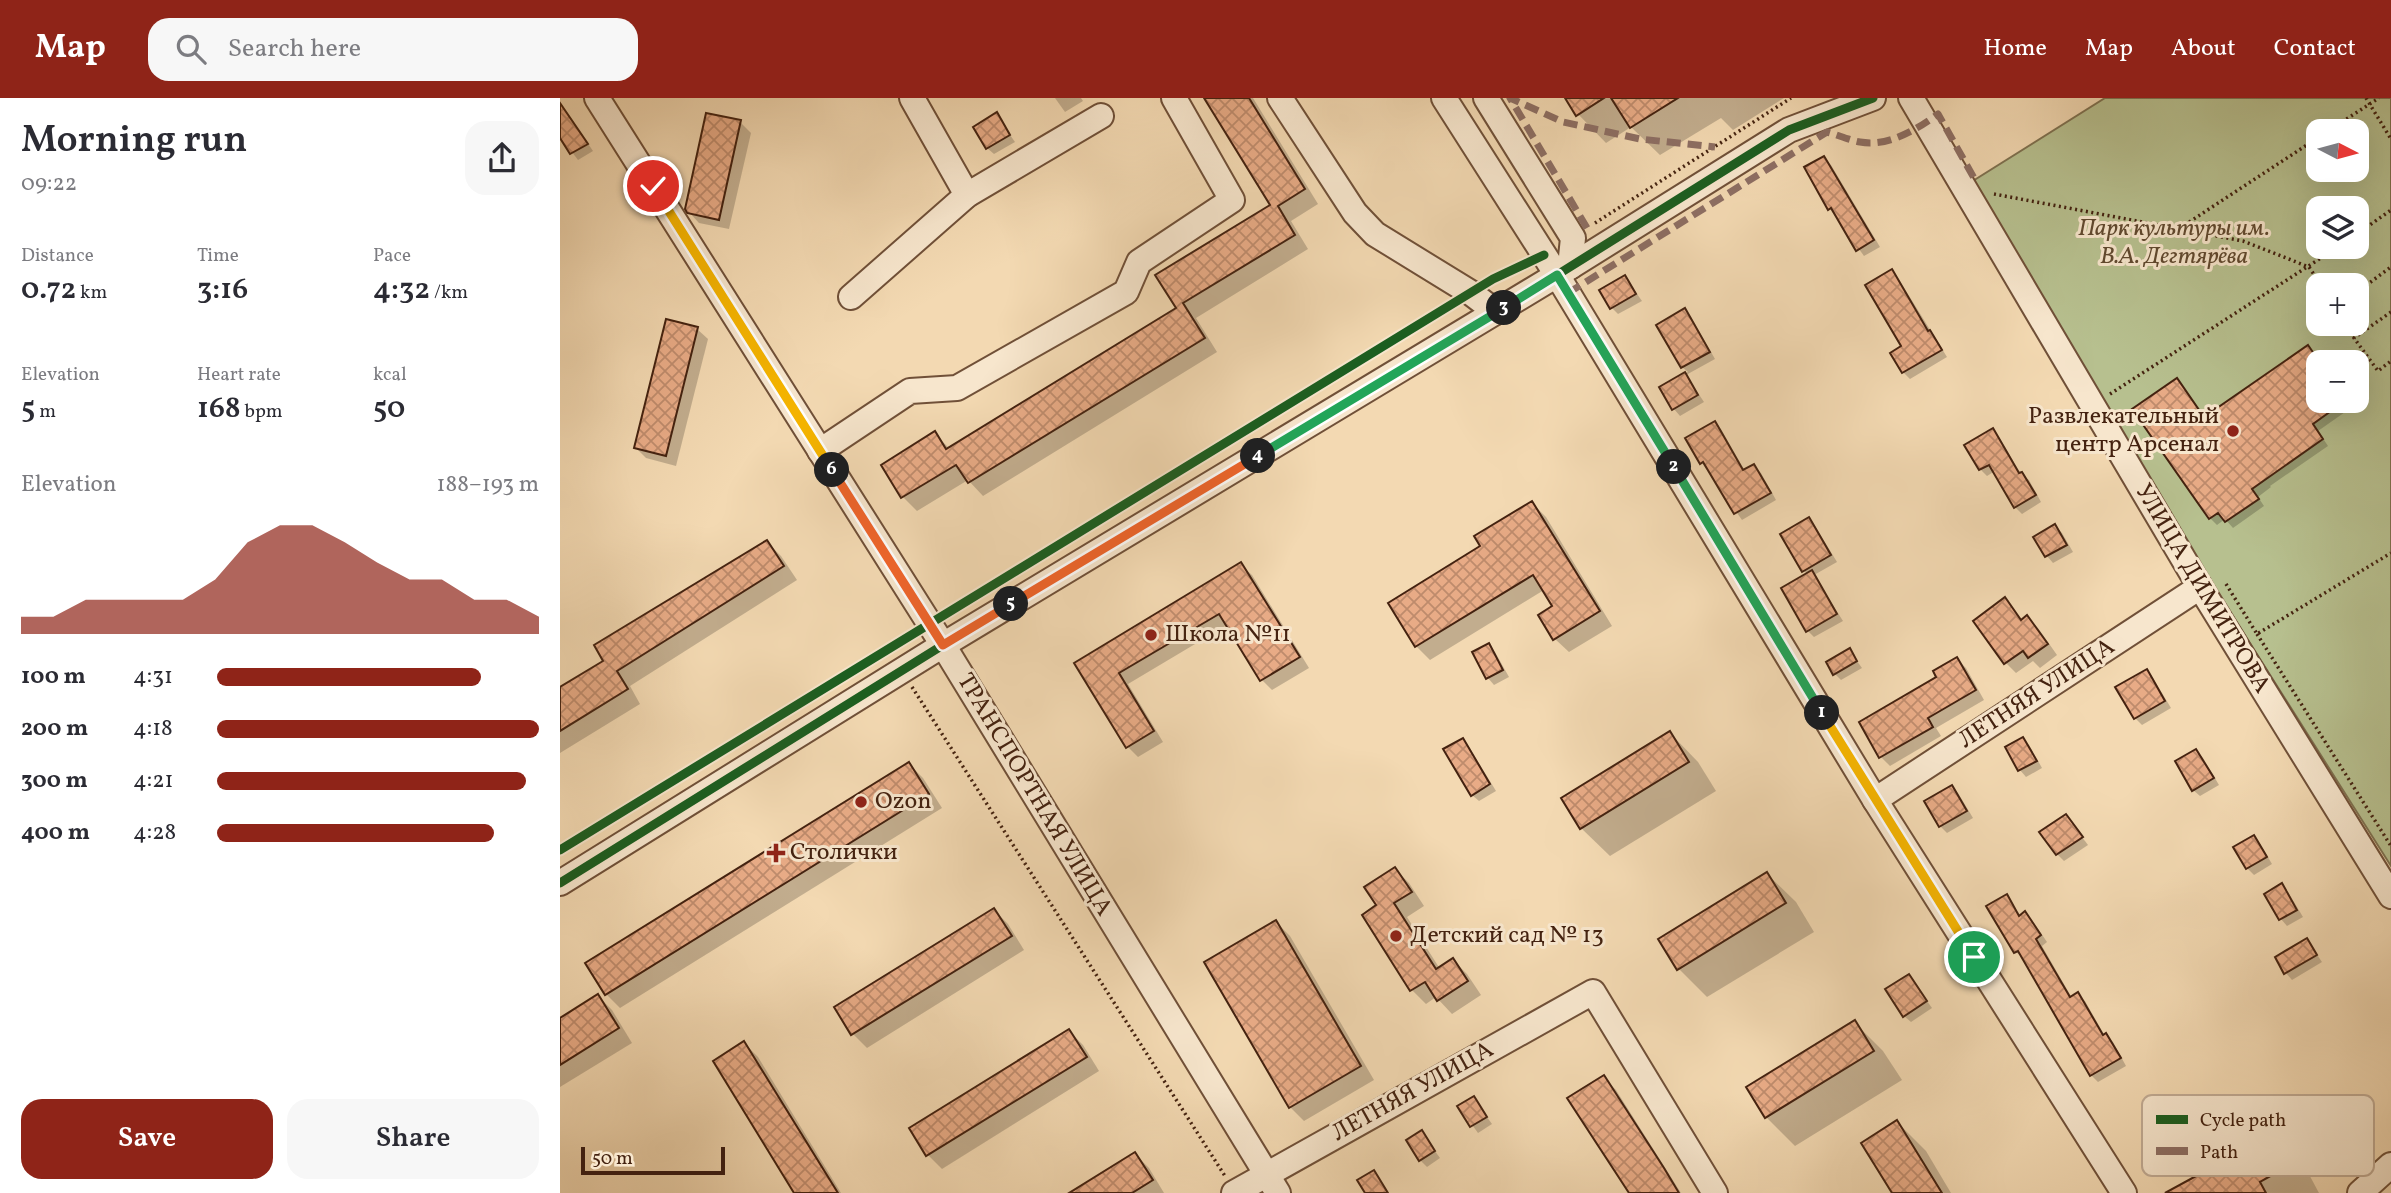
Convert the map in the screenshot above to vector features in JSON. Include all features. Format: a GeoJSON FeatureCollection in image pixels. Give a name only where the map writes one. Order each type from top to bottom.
{"type":"FeatureCollection","features":[{"type":"Feature","properties":{"kind":"street","name":"ТРАНСПОРТНАЯ УЛИЦА"},"geometry":{"type":"LineString","coordinates":[[597,98],[943,645],[1272,1183]]}},
{"type":"Feature","properties":{"kind":"street"},"geometry":{"type":"LineString","coordinates":[[912,98],[967,195]]}},
{"type":"Feature","properties":{"kind":"street"},"geometry":{"type":"LineString","coordinates":[[820,451],[910,391],[957,388],[1126,292],[1139,262],[1232,200],[1174,98]]}},
{"type":"Feature","properties":{"kind":"street"},"geometry":{"type":"LineString","coordinates":[[1280,98],[1355,213],[1375,234],[1471,293],[1496,312]]}},
{"type":"Feature","properties":{"kind":"street"},"geometry":{"type":"LineString","coordinates":[[1444,98],[1564,271],[1875,800],[2124,1193]]}},
{"type":"Feature","properties":{"kind":"street"},"geometry":{"type":"LineString","coordinates":[[1486,98],[1573,237],[1564,271]]}},
{"type":"Feature","properties":{"kind":"street"},"geometry":{"type":"LineString","coordinates":[[560,883],[943,645],[1564,271],[1789,130],[1873,98]]}},
{"type":"Feature","properties":{"kind":"street","name":"УЛИЦА ДИМИТРОВА"},"geometry":{"type":"LineString","coordinates":[[1911,98],[2211,583],[2391,896]]}},
{"type":"Feature","properties":{"kind":"street"},"geometry":{"type":"LineString","coordinates":[[852,297],[967,195],[1101,116]]}},
{"type":"Feature","properties":{"kind":"street","name":"ЛЕТНЯЯ УЛИЦА"},"geometry":{"type":"LineString","coordinates":[[1875,800],[2211,583]]}},
{"type":"Feature","properties":{"kind":"street","name":"ЛЕТНЯЯ УЛИЦА"},"geometry":{"type":"LineString","coordinates":[[1234,1192],[1272,1183],[1594,992],[1715,1193]]}},
{"type":"Feature","properties":{"kind":"street"},"geometry":{"type":"LineString","coordinates":[[2360,1193],[2391,1165]]}},
{"type":"Feature","properties":{"kind":"path"},"geometry":{"type":"LineString","coordinates":[[1573,237],[1791,98]]}},
{"type":"Feature","properties":{"kind":"path"},"geometry":{"type":"LineString","coordinates":[[2366,98],[2391,139]]}},
{"type":"Feature","properties":{"kind":"path"},"geometry":{"type":"LineString","coordinates":[[2347,119],[2379,98]]}},
{"type":"Feature","properties":{"kind":"path"},"geometry":{"type":"LineString","coordinates":[[2179,229],[2306,146]]}},
{"type":"Feature","properties":{"kind":"path"},"geometry":{"type":"LineString","coordinates":[[1994,194],[2256,244],[2309,267],[2313,273]]}},
{"type":"Feature","properties":{"kind":"path"},"geometry":{"type":"LineString","coordinates":[[2369,226],[2391,210]]}},
{"type":"Feature","properties":{"kind":"path"},"geometry":{"type":"LineString","coordinates":[[2109,395],[2321,259]]}},
{"type":"Feature","properties":{"kind":"path"},"geometry":{"type":"LineString","coordinates":[[2369,283],[2391,267]]}},
{"type":"Feature","properties":{"kind":"path"},"geometry":{"type":"LineString","coordinates":[[2391,312],[2354,338],[2378,371],[2391,361]]}},
{"type":"Feature","properties":{"kind":"path"},"geometry":{"type":"LineString","coordinates":[[2257,634],[2391,553]]}},
{"type":"Feature","properties":{"kind":"path"},"geometry":{"type":"LineString","coordinates":[[2211,583],[2257,634],[2391,846]]}},
{"type":"Feature","properties":{"kind":"path"},"geometry":{"type":"LineString","coordinates":[[903,672],[1234,1192]]}},
{"type":"Feature","properties":{"kind":"green space","name":"Парк культуры им. В.А. Дегтярёва"},"geometry":{"type":"Polygon","coordinates":[[[2105,98],[2391,98],[2391,866],[2201,566],[1968,184],[2105,98]]]}},
{"type":"Feature","properties":{"kind":"building"},"geometry":{"type":"Polygon","coordinates":[[[1204,98],[1249,98],[1305,189],[1278,206],[1295,235],[1183,303],[1205,338],[968,483],[956,465],[901,498],[881,465],[935,431],[946,449],[1176,308],[1155,275],[1270,205],[1204,98]]]}},
{"type":"Feature","properties":{"kind":"building"},"geometry":{"type":"Polygon","coordinates":[[[1565,98],[1604,98],[1576,116],[1565,98]]]}},
{"type":"Feature","properties":{"kind":"building"},"geometry":{"type":"Polygon","coordinates":[[[1611,98],[1678,98],[1630,128],[1611,98]]]}},
{"type":"Feature","properties":{"kind":"building"},"geometry":{"type":"Polygon","coordinates":[[[560,103],[588,144],[570,154],[560,138],[560,103]]]}},
{"type":"Feature","properties":{"kind":"building"},"geometry":{"type":"Polygon","coordinates":[[[997,112],[1010,135],[986,149],[973,127],[997,112]]]}},
{"type":"Feature","properties":{"kind":"building"},"geometry":{"type":"Polygon","coordinates":[[[706,113],[741,120],[719,220],[687,213],[685,209],[706,113]]]}},
{"type":"Feature","properties":{"kind":"building"},"geometry":{"type":"Polygon","coordinates":[[[1824,156],[1874,240],[1856,251],[1831,208],[1828,210],[1804,167],[1824,156]]]}},
{"type":"Feature","properties":{"kind":"building"},"geometry":{"type":"Polygon","coordinates":[[[1892,269],[1942,350],[1902,373],[1890,353],[1901,346],[1865,285],[1892,269]]]}},
{"type":"Feature","properties":{"kind":"building"},"geometry":{"type":"Polygon","coordinates":[[[1625,275],[1636,294],[1610,309],[1599,290],[1625,275]]]}},
{"type":"Feature","properties":{"kind":"building"},"geometry":{"type":"Polygon","coordinates":[[[1685,308],[1710,352],[1681,368],[1656,325],[1685,308]]]}},
{"type":"Feature","properties":{"kind":"building"},"geometry":{"type":"Polygon","coordinates":[[[666,319],[698,327],[666,456],[634,448],[666,319]]]}},
{"type":"Feature","properties":{"kind":"building","name":"Развлекательный центр Арсенал"},"geometry":{"type":"Polygon","coordinates":[[[2308,345],[2311,350],[2306,350],[2306,413],[2328,413],[2313,424],[2323,439],[2252,489],[2259,499],[2225,522],[2218,513],[2209,519],[2132,409],[2177,378],[2204,417],[2308,345]]]}},
{"type":"Feature","properties":{"kind":"building"},"geometry":{"type":"Polygon","coordinates":[[[1685,372],[1698,395],[1672,410],[1659,387],[1685,372]]]}},
{"type":"Feature","properties":{"kind":"building"},"geometry":{"type":"Polygon","coordinates":[[[1715,421],[1743,470],[1754,464],[1771,493],[1734,514],[1703,462],[1700,464],[1685,438],[1715,421]]]}},
{"type":"Feature","properties":{"kind":"building"},"geometry":{"type":"Polygon","coordinates":[[[1993,428],[2019,473],[2022,472],[2036,495],[2014,508],[1989,465],[1979,470],[1964,445],[1993,428]]]}},
{"type":"Feature","properties":{"kind":"building"},"geometry":{"type":"Polygon","coordinates":[[[1532,501],[1600,611],[1553,640],[1538,615],[1552,606],[1533,575],[1415,647],[1388,603],[1480,546],[1474,536],[1532,501]]]}},
{"type":"Feature","properties":{"kind":"building"},"geometry":{"type":"Polygon","coordinates":[[[1809,517],[1831,555],[1802,572],[1780,534],[1809,517]]]}},
{"type":"Feature","properties":{"kind":"building"},"geometry":{"type":"Polygon","coordinates":[[[2055,524],[2067,545],[2045,557],[2033,537],[2055,524]]]}},
{"type":"Feature","properties":{"kind":"building"},"geometry":{"type":"Polygon","coordinates":[[[767,540],[784,566],[617,671],[628,689],[560,731],[560,687],[603,661],[594,645],[767,540]]]}},
{"type":"Feature","properties":{"kind":"building","name":"Школа №11"},"geometry":{"type":"Polygon","coordinates":[[[1241,562],[1300,657],[1260,681],[1219,614],[1119,673],[1154,731],[1126,748],[1074,663],[1241,562]]]}},
{"type":"Feature","properties":{"kind":"building"},"geometry":{"type":"Polygon","coordinates":[[[1812,570],[1837,614],[1806,632],[1781,588],[1812,570]]]}},
{"type":"Feature","properties":{"kind":"building"},"geometry":{"type":"Polygon","coordinates":[[[2005,597],[2021,620],[2027,615],[2048,644],[2028,658],[2023,651],[2004,664],[1973,621],[2005,597]]]}},
{"type":"Feature","properties":{"kind":"building"},"geometry":{"type":"Polygon","coordinates":[[[1489,643],[1503,670],[1486,679],[1472,652],[1489,643]]]}},
{"type":"Feature","properties":{"kind":"building"},"geometry":{"type":"Polygon","coordinates":[[[1850,648],[1857,661],[1833,675],[1826,662],[1850,648]]]}},
{"type":"Feature","properties":{"kind":"building"},"geometry":{"type":"Polygon","coordinates":[[[1957,657],[1976,690],[1928,718],[1933,727],[1879,758],[1859,722],[1936,677],[1933,671],[1957,657]]]}},
{"type":"Feature","properties":{"kind":"building"},"geometry":{"type":"Polygon","coordinates":[[[2147,669],[2165,701],[2134,719],[2115,687],[2147,669]]]}},
{"type":"Feature","properties":{"kind":"building"},"geometry":{"type":"Polygon","coordinates":[[[1670,731],[1689,762],[1580,829],[1561,798],[1670,731]]]}},
{"type":"Feature","properties":{"kind":"building"},"geometry":{"type":"Polygon","coordinates":[[[2023,737],[2037,761],[2018,771],[2005,747],[2023,737]]]}},
{"type":"Feature","properties":{"kind":"building"},"geometry":{"type":"Polygon","coordinates":[[[1463,738],[1490,784],[1471,796],[1443,749],[1463,738]]]}},
{"type":"Feature","properties":{"kind":"building"},"geometry":{"type":"Polygon","coordinates":[[[2196,749],[2214,778],[2192,791],[2175,761],[2196,749]]]}},
{"type":"Feature","properties":{"kind":"building"},"geometry":{"type":"Polygon","coordinates":[[[909,762],[929,794],[605,995],[585,963],[909,762]]]}},
{"type":"Feature","properties":{"kind":"building"},"geometry":{"type":"Polygon","coordinates":[[[1952,785],[1967,811],[1939,827],[1924,801],[1952,785]]]}},
{"type":"Feature","properties":{"kind":"building"},"geometry":{"type":"Polygon","coordinates":[[[2066,814],[2083,837],[2056,855],[2039,832],[2066,814]]]}},
{"type":"Feature","properties":{"kind":"building"},"geometry":{"type":"Polygon","coordinates":[[[2254,835],[2267,857],[2246,869],[2233,847],[2254,835]]]}},
{"type":"Feature","properties":{"kind":"building","name":"Детский сад № 13"},"geometry":{"type":"Polygon","coordinates":[[[1395,867],[1412,892],[1394,903],[1436,969],[1453,958],[1468,981],[1437,1001],[1425,982],[1410,991],[1362,915],[1376,905],[1364,887],[1395,867]]]}},
{"type":"Feature","properties":{"kind":"building"},"geometry":{"type":"Polygon","coordinates":[[[1767,872],[1786,903],[1677,970],[1658,939],[1767,872]]]}},
{"type":"Feature","properties":{"kind":"building"},"geometry":{"type":"Polygon","coordinates":[[[2282,883],[2297,910],[2279,920],[2264,894],[2282,883]]]}},
{"type":"Feature","properties":{"kind":"building"},"geometry":{"type":"Polygon","coordinates":[[[2007,894],[2019,916],[2025,911],[2041,935],[2036,939],[2070,997],[2078,992],[2103,1035],[2106,1033],[2121,1058],[2090,1076],[2018,951],[2014,953],[1986,906],[2007,894]]]}},
{"type":"Feature","properties":{"kind":"building"},"geometry":{"type":"Polygon","coordinates":[[[994,908],[1012,936],[851,1035],[834,1007],[994,908]]]}},
{"type":"Feature","properties":{"kind":"building"},"geometry":{"type":"Polygon","coordinates":[[[1276,920],[1361,1066],[1289,1108],[1204,962],[1276,920]]]}},
{"type":"Feature","properties":{"kind":"building"},"geometry":{"type":"Polygon","coordinates":[[[2307,938],[2317,955],[2284,974],[2275,957],[2307,938]]]}},
{"type":"Feature","properties":{"kind":"building"},"geometry":{"type":"Polygon","coordinates":[[[1909,974],[1927,1001],[1903,1017],[1885,989],[1909,974]]]}},
{"type":"Feature","properties":{"kind":"building"},"geometry":{"type":"Polygon","coordinates":[[[598,994],[619,1028],[560,1065],[560,1018],[598,994]]]}},
{"type":"Feature","properties":{"kind":"building"},"geometry":{"type":"Polygon","coordinates":[[[1855,1020],[1874,1051],[1765,1118],[1746,1087],[1855,1020]]]}},
{"type":"Feature","properties":{"kind":"building"},"geometry":{"type":"Polygon","coordinates":[[[1069,1029],[1087,1057],[926,1156],[909,1128],[1069,1029]]]}},
{"type":"Feature","properties":{"kind":"building"},"geometry":{"type":"Polygon","coordinates":[[[744,1041],[838,1193],[794,1193],[713,1061],[744,1041]]]}},
{"type":"Feature","properties":{"kind":"building"},"geometry":{"type":"Polygon","coordinates":[[[1604,1075],[1679,1193],[1629,1193],[1567,1098],[1604,1075]]]}},
{"type":"Feature","properties":{"kind":"building"},"geometry":{"type":"Polygon","coordinates":[[[1474,1096],[1487,1117],[1470,1127],[1457,1106],[1474,1096]]]}},
{"type":"Feature","properties":{"kind":"building"},"geometry":{"type":"Polygon","coordinates":[[[1897,1120],[1942,1193],[1892,1193],[1861,1143],[1897,1120]]]}},
{"type":"Feature","properties":{"kind":"building"},"geometry":{"type":"Polygon","coordinates":[[[1422,1130],[1435,1151],[1419,1161],[1406,1140],[1422,1130]]]}},
{"type":"Feature","properties":{"kind":"building"},"geometry":{"type":"Polygon","coordinates":[[[1135,1152],[1153,1180],[1132,1193],[1069,1193],[1135,1152]]]}},
{"type":"Feature","properties":{"kind":"building"},"geometry":{"type":"Polygon","coordinates":[[[1374,1170],[1388,1193],[1365,1193],[1357,1180],[1374,1170]]]}},
{"type":"Feature","properties":{"kind":"building"},"geometry":{"type":"Polygon","coordinates":[[[2196,1176],[2271,1176],[2260,1182],[2266,1193],[2165,1193],[2196,1176]]]}},
{"type":"Feature","properties":{"kind":"marked path"},"geometry":{"type":"LineString","coordinates":[[1587,228],[1510,98],[1563,122],[1640,139],[1715,147]]}},
{"type":"Feature","properties":{"kind":"marked path"},"geometry":{"type":"LineString","coordinates":[[1568,293],[1827,132],[1860,142],[1881,142],[1911,131],[1938,114],[1974,178]]}},
{"type":"Feature","properties":{"kind":"cycle path"},"geometry":{"type":"LineString","coordinates":[[560,883],[943,645],[1557,275],[1789,130],[1873,98]]}},
{"type":"Feature","properties":{"kind":"cycle path"},"geometry":{"type":"LineString","coordinates":[[560,850],[1493,279],[1544,255]]}},
{"type":"Feature","properties":{"kind":"place","name":"Развлекательный центр Арсенал"},"geometry":{"type":"Point","coordinates":[2233,431]}},
{"type":"Feature","properties":{"kind":"place","name":"Школа №11"},"geometry":{"type":"Point","coordinates":[1151,635]}},
{"type":"Feature","properties":{"kind":"place","name":"Ozon"},"geometry":{"type":"Point","coordinates":[861,802]}},
{"type":"Feature","properties":{"kind":"place","name":"Столички"},"geometry":{"type":"Point","coordinates":[776,853]}},
{"type":"Feature","properties":{"kind":"place","name":"Детский сад № 13"},"geometry":{"type":"Point","coordinates":[1396,936]}},
{"type":"Feature","properties":{"kind":"route"},"geometry":{"type":"LineString","coordinates":[[653,186],[943,645],[1557,275],[1875,800],[1974,957]]}}]}
